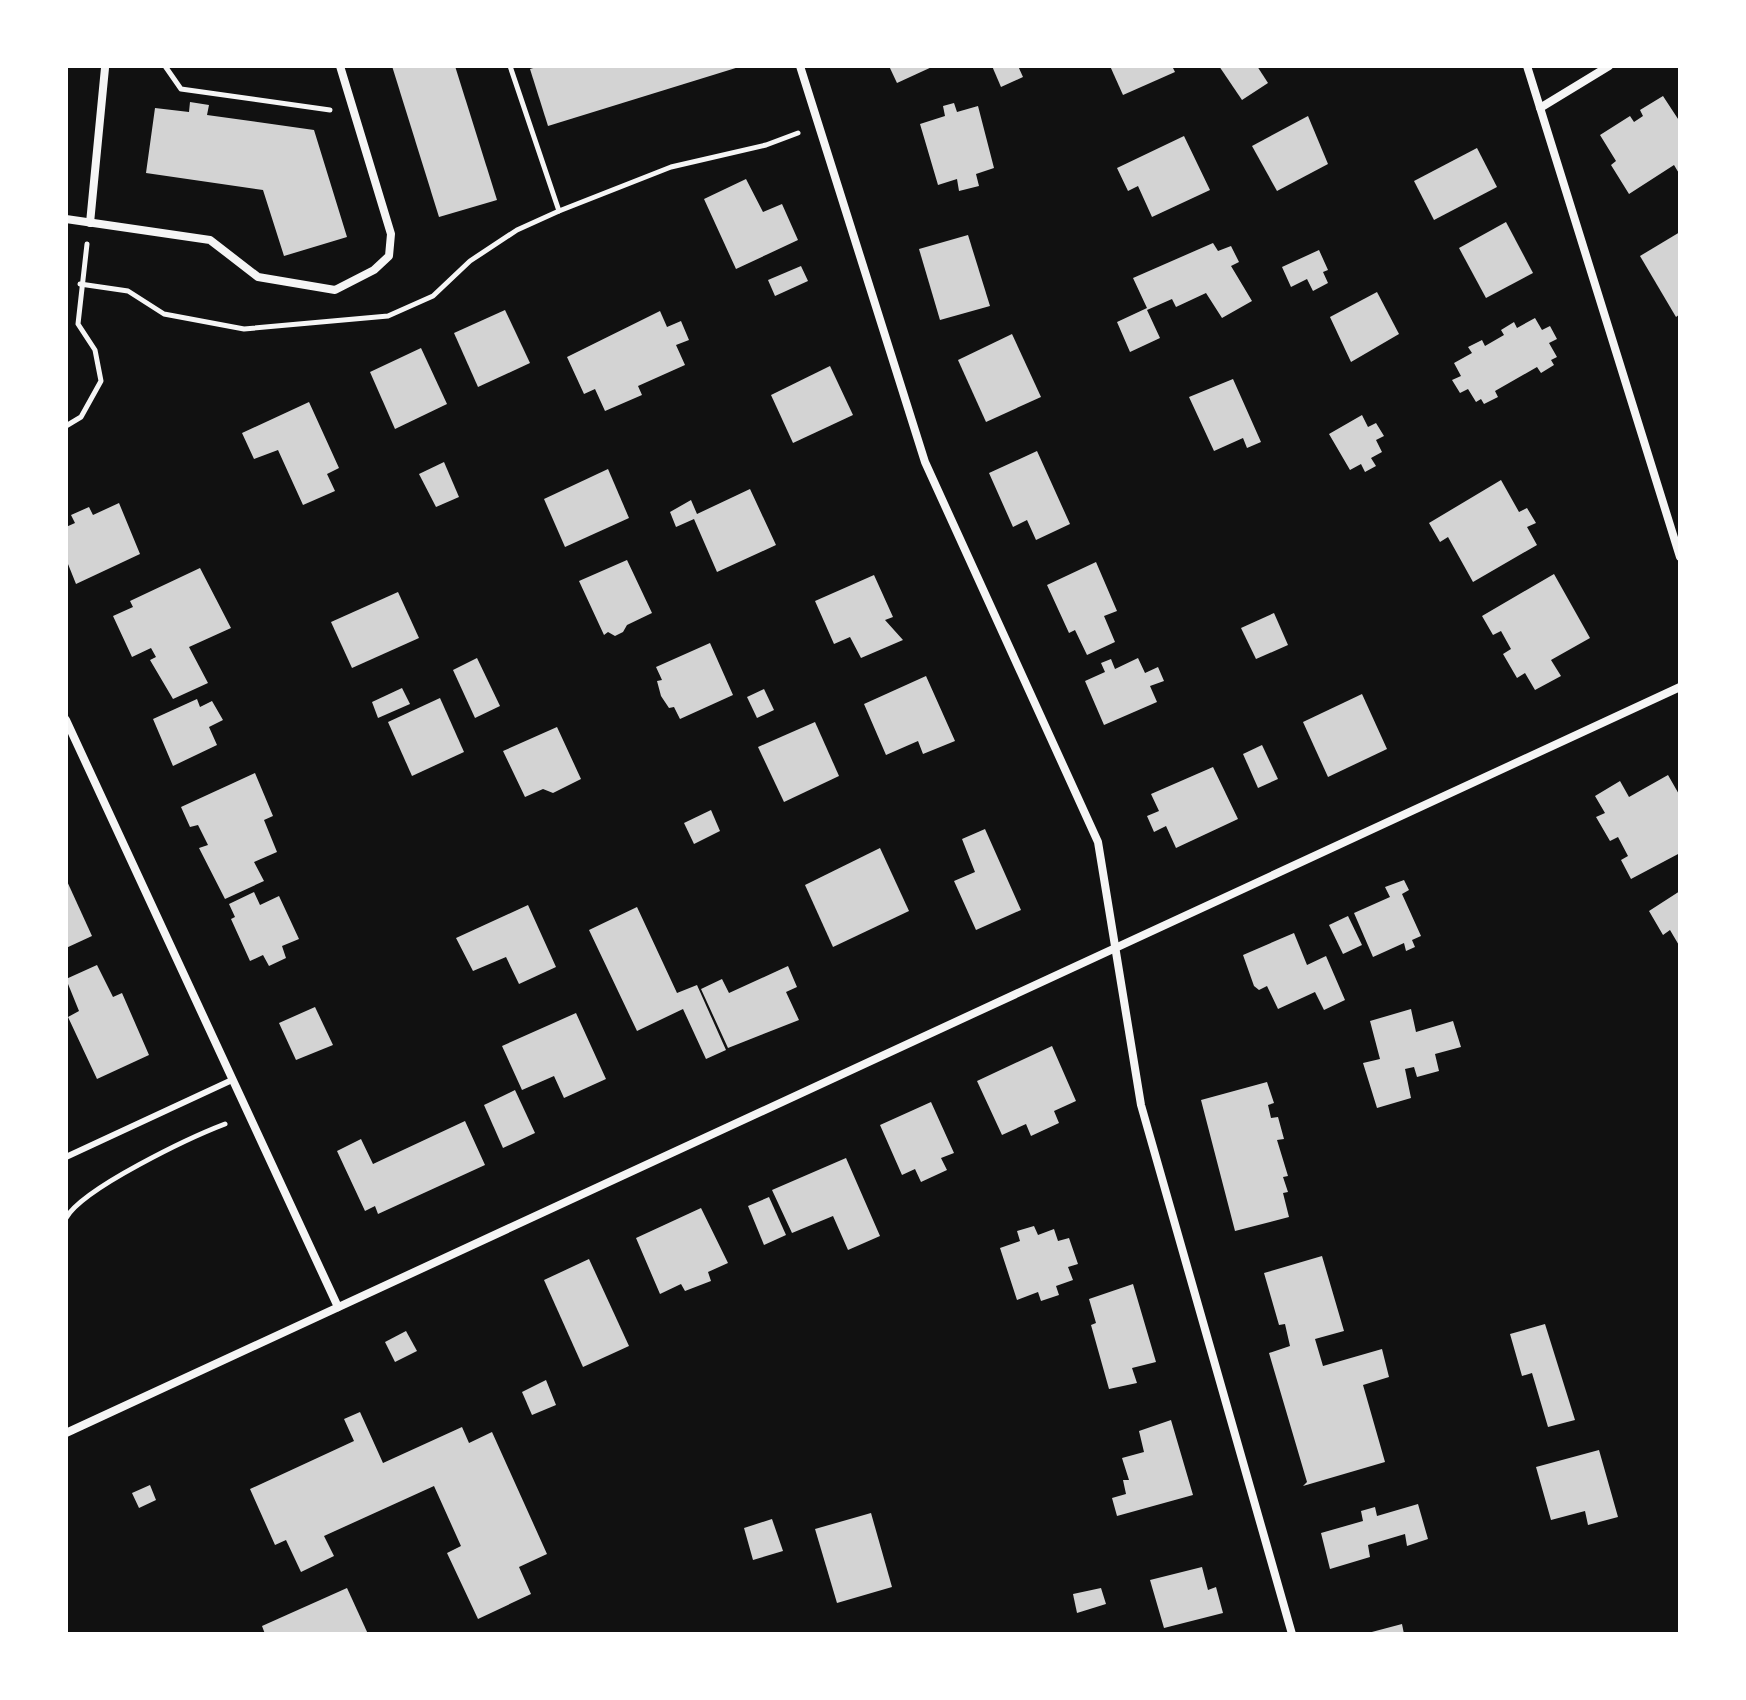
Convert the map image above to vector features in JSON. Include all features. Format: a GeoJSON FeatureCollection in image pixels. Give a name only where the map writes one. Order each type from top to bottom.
{"type":"FeatureCollection","features":[{"type":"Feature","properties":{"kind":"street"},"geometry":{"type":"LineString","coordinates":[[66,219],[210,240],[258,277],[335,290],[374,270],[389,256],[391,234],[340,66]]}},
{"type":"Feature","properties":{"kind":"street"},"geometry":{"type":"LineString","coordinates":[[800,66],[925,462],[1098,842],[1141,1105],[1292,1634]]}},
{"type":"Feature","properties":{"kind":"street"},"geometry":{"type":"LineString","coordinates":[[1527,66],[1626,393],[1680,557]]}},
{"type":"Feature","properties":{"kind":"street"},"geometry":{"type":"LineString","coordinates":[[1540,108],[1609,66]]}},
{"type":"Feature","properties":{"kind":"street"},"geometry":{"type":"LineString","coordinates":[[90,223],[105,68]]}},
{"type":"Feature","properties":{"kind":"street"},"geometry":{"type":"LineString","coordinates":[[66,1433],[1680,687]]}},
{"type":"Feature","properties":{"kind":"street"},"geometry":{"type":"LineString","coordinates":[[66,720],[338,1307]]}},
{"type":"Feature","properties":{"kind":"lane"},"geometry":{"type":"LineString","coordinates":[[66,1157],[232,1080]]}},
{"type":"Feature","properties":{"kind":"path"},"geometry":{"type":"LineString","coordinates":[[165,66],[181,89],[355,114]]}},
{"type":"Feature","properties":{"kind":"path"},"geometry":{"type":"LineString","coordinates":[[510,66],[559,211]]}},
{"type":"Feature","properties":{"kind":"path"},"geometry":{"type":"LineString","coordinates":[[80,284],[128,291],[164,314],[244,329],[388,316],[433,296],[470,261],[517,230],[559,211],[671,167],[766,145],[799,132]]}},
{"type":"Feature","properties":{"kind":"path"},"geometry":{"type":"LineString","coordinates":[[66,426],[81,417],[101,381],[95,350],[78,324],[80,284],[90,223]]}},
{"type":"Feature","properties":{"kind":"path"},"geometry":{"type":"LineString","coordinates":[[66,1218],[72,1208],[119,1178],[188,1138],[225,1124]]}},
{"type":"Feature","properties":{"kind":"building"},"geometry":{"type":"Polygon","coordinates":[[[392,66],[455,66],[497,200],[439,217],[392,66]]]}},
{"type":"Feature","properties":{"kind":"building"},"geometry":{"type":"Polygon","coordinates":[[[540,66],[739,67],[548,126],[530,69],[540,66]]]}},
{"type":"Feature","properties":{"kind":"building"},"geometry":{"type":"Polygon","coordinates":[[[889,66],[934,66],[897,83],[889,66]]]}},
{"type":"Feature","properties":{"kind":"building"},"geometry":{"type":"Polygon","coordinates":[[[992,66],[1018,66],[1023,77],[1001,87],[992,66]]]}},
{"type":"Feature","properties":{"kind":"building"},"geometry":{"type":"Polygon","coordinates":[[[1110,66],[1172,66],[1175,72],[1123,95],[1110,66]]]}},
{"type":"Feature","properties":{"kind":"building"},"geometry":{"type":"Polygon","coordinates":[[[1219,66],[1257,66],[1268,83],[1242,100],[1219,66]]]}},
{"type":"Feature","properties":{"kind":"building"},"geometry":{"type":"Polygon","coordinates":[[[1663,96],[1680,122],[1680,175],[1674,165],[1629,194],[1611,165],[1616,161],[1600,135],[1630,116],[1634,122],[1643,116],[1640,110],[1663,96]]]}},
{"type":"Feature","properties":{"kind":"building"},"geometry":{"type":"Polygon","coordinates":[[[190,102],[209,105],[207,115],[314,130],[347,237],[284,256],[263,190],[146,173],[155,108],[189,112],[190,102]]]}},
{"type":"Feature","properties":{"kind":"building"},"geometry":{"type":"Polygon","coordinates":[[[954,103],[957,112],[978,106],[994,168],[976,174],[979,186],[959,191],[957,179],[938,185],[920,124],[945,116],[943,106],[954,103]]]}},
{"type":"Feature","properties":{"kind":"building"},"geometry":{"type":"Polygon","coordinates":[[[1308,116],[1328,164],[1277,191],[1252,146],[1308,116]]]}},
{"type":"Feature","properties":{"kind":"building"},"geometry":{"type":"Polygon","coordinates":[[[1184,136],[1210,190],[1152,217],[1138,186],[1128,191],[1117,168],[1184,136]]]}},
{"type":"Feature","properties":{"kind":"building"},"geometry":{"type":"Polygon","coordinates":[[[1477,148],[1497,187],[1434,220],[1414,181],[1477,148]]]}},
{"type":"Feature","properties":{"kind":"building"},"geometry":{"type":"Polygon","coordinates":[[[746,179],[763,212],[782,204],[798,240],[736,269],[704,199],[746,179]]]}},
{"type":"Feature","properties":{"kind":"building"},"geometry":{"type":"Polygon","coordinates":[[[1506,222],[1533,273],[1486,298],[1459,248],[1506,222]]]}},
{"type":"Feature","properties":{"kind":"building"},"geometry":{"type":"Polygon","coordinates":[[[1680,232],[1680,314],[1676,317],[1640,256],[1680,232]]]}},
{"type":"Feature","properties":{"kind":"building"},"geometry":{"type":"Polygon","coordinates":[[[968,235],[990,306],[940,320],[919,249],[968,235]]]}},
{"type":"Feature","properties":{"kind":"building"},"geometry":{"type":"Polygon","coordinates":[[[1213,243],[1218,251],[1231,246],[1239,262],[1231,266],[1252,301],[1222,318],[1206,293],[1176,307],[1172,299],[1147,310],[1160,338],[1130,352],[1117,322],[1147,308],[1133,278],[1213,243]]]}},
{"type":"Feature","properties":{"kind":"building"},"geometry":{"type":"Polygon","coordinates":[[[1319,250],[1328,270],[1323,272],[1328,283],[1313,291],[1307,279],[1291,287],[1282,267],[1319,250]]]}},
{"type":"Feature","properties":{"kind":"building"},"geometry":{"type":"Polygon","coordinates":[[[801,266],[808,281],[775,296],[768,280],[801,266]]]}},
{"type":"Feature","properties":{"kind":"building"},"geometry":{"type":"Polygon","coordinates":[[[1377,292],[1399,334],[1351,362],[1330,317],[1377,292]]]}},
{"type":"Feature","properties":{"kind":"building"},"geometry":{"type":"Polygon","coordinates":[[[505,310],[530,363],[478,387],[454,333],[505,310]]]}},
{"type":"Feature","properties":{"kind":"building"},"geometry":{"type":"Polygon","coordinates":[[[660,311],[667,327],[681,321],[689,340],[676,345],[685,365],[638,386],[642,395],[605,411],[595,389],[584,394],[567,357],[660,311]]]}},
{"type":"Feature","properties":{"kind":"building"},"geometry":{"type":"Polygon","coordinates":[[[1535,318],[1542,330],[1550,326],[1557,339],[1549,343],[1557,357],[1551,360],[1554,365],[1541,373],[1537,367],[1495,391],[1498,397],[1484,404],[1481,399],[1476,402],[1468,389],[1460,393],[1452,380],[1461,376],[1454,363],[1472,353],[1468,347],[1482,340],[1485,346],[1504,335],[1501,330],[1514,322],[1517,328],[1535,318]]]}},
{"type":"Feature","properties":{"kind":"building"},"geometry":{"type":"Polygon","coordinates":[[[1012,334],[1041,397],[986,422],[958,360],[1012,334]]]}},
{"type":"Feature","properties":{"kind":"building"},"geometry":{"type":"Polygon","coordinates":[[[421,348],[447,404],[395,429],[370,372],[421,348]]]}},
{"type":"Feature","properties":{"kind":"building"},"geometry":{"type":"Polygon","coordinates":[[[830,366],[853,415],[793,443],[771,395],[830,366]]]}},
{"type":"Feature","properties":{"kind":"building"},"geometry":{"type":"Polygon","coordinates":[[[1233,379],[1261,442],[1247,448],[1243,438],[1214,451],[1189,397],[1233,379]]]}},
{"type":"Feature","properties":{"kind":"building"},"geometry":{"type":"Polygon","coordinates":[[[309,402],[339,468],[327,474],[335,491],[303,505],[278,450],[254,459],[242,433],[309,402]]]}},
{"type":"Feature","properties":{"kind":"building"},"geometry":{"type":"Polygon","coordinates":[[[1362,415],[1368,427],[1376,423],[1384,436],[1376,440],[1382,452],[1371,458],[1376,466],[1365,472],[1361,464],[1350,470],[1329,434],[1362,415]]]}},
{"type":"Feature","properties":{"kind":"building"},"geometry":{"type":"Polygon","coordinates":[[[1037,451],[1070,524],[1036,540],[1027,520],[1013,527],[989,473],[1037,451]]]}},
{"type":"Feature","properties":{"kind":"building"},"geometry":{"type":"Polygon","coordinates":[[[444,462],[459,497],[436,507],[419,474],[444,462]]]}},
{"type":"Feature","properties":{"kind":"building"},"geometry":{"type":"Polygon","coordinates":[[[608,469],[629,518],[565,547],[544,499],[608,469]]]}},
{"type":"Feature","properties":{"kind":"building"},"geometry":{"type":"Polygon","coordinates":[[[1501,480],[1519,512],[1527,508],[1536,523],[1527,527],[1537,545],[1473,582],[1448,537],[1440,542],[1429,523],[1501,480]]]}},
{"type":"Feature","properties":{"kind":"building"},"geometry":{"type":"Polygon","coordinates":[[[750,489],[776,545],[717,572],[694,519],[676,527],[670,512],[691,500],[697,514],[750,489]]]}},
{"type":"Feature","properties":{"kind":"building"},"geometry":{"type":"Polygon","coordinates":[[[119,503],[140,554],[76,584],[66,559],[66,527],[75,523],[71,515],[89,507],[93,515],[119,503]]]}},
{"type":"Feature","properties":{"kind":"building"},"geometry":{"type":"Polygon","coordinates":[[[627,560],[652,613],[627,625],[623,632],[615,636],[608,632],[604,635],[579,581],[627,560]]]}},
{"type":"Feature","properties":{"kind":"building"},"geometry":{"type":"Polygon","coordinates":[[[1096,562],[1117,611],[1104,616],[1115,642],[1087,655],[1075,630],[1069,633],[1047,585],[1096,562]]]}},
{"type":"Feature","properties":{"kind":"building"},"geometry":{"type":"Polygon","coordinates":[[[200,568],[231,628],[189,647],[208,683],[173,699],[150,660],[156,657],[151,648],[132,657],[113,616],[133,607],[130,601],[200,568]]]}},
{"type":"Feature","properties":{"kind":"building"},"geometry":{"type":"Polygon","coordinates":[[[1554,574],[1590,638],[1551,660],[1561,676],[1535,690],[1525,673],[1517,678],[1503,654],[1511,649],[1501,631],[1493,635],[1482,616],[1554,574]]]}},
{"type":"Feature","properties":{"kind":"building"},"geometry":{"type":"Polygon","coordinates":[[[874,575],[893,617],[885,620],[903,640],[861,658],[850,637],[834,644],[815,601],[874,575]]]}},
{"type":"Feature","properties":{"kind":"building"},"geometry":{"type":"Polygon","coordinates":[[[398,592],[419,638],[352,668],[331,622],[398,592]]]}},
{"type":"Feature","properties":{"kind":"building"},"geometry":{"type":"Polygon","coordinates":[[[1274,613],[1288,645],[1256,659],[1241,628],[1274,613]]]}},
{"type":"Feature","properties":{"kind":"building"},"geometry":{"type":"Polygon","coordinates":[[[710,643],[733,695],[680,719],[674,707],[669,708],[661,696],[657,681],[662,680],[656,667],[710,643]]]}},
{"type":"Feature","properties":{"kind":"building"},"geometry":{"type":"Polygon","coordinates":[[[477,658],[500,706],[475,718],[453,670],[477,658]]]}},
{"type":"Feature","properties":{"kind":"building"},"geometry":{"type":"Polygon","coordinates":[[[1138,658],[1145,673],[1158,667],[1164,681],[1150,686],[1157,702],[1104,725],[1085,681],[1105,672],[1101,663],[1111,659],[1115,669],[1138,658]]]}},
{"type":"Feature","properties":{"kind":"building"},"geometry":{"type":"Polygon","coordinates":[[[926,676],[955,741],[923,754],[918,741],[886,755],[864,704],[926,676]]]}},
{"type":"Feature","properties":{"kind":"building"},"geometry":{"type":"Polygon","coordinates":[[[402,688],[410,704],[378,718],[372,702],[402,688]]]}},
{"type":"Feature","properties":{"kind":"building"},"geometry":{"type":"Polygon","coordinates":[[[764,689],[774,710],[757,718],[747,697],[764,689]]]}},
{"type":"Feature","properties":{"kind":"building"},"geometry":{"type":"Polygon","coordinates":[[[1362,694],[1387,749],[1328,777],[1303,722],[1362,694]]]}},
{"type":"Feature","properties":{"kind":"building"},"geometry":{"type":"Polygon","coordinates":[[[440,698],[464,752],[412,776],[388,722],[440,698]]]}},
{"type":"Feature","properties":{"kind":"building"},"geometry":{"type":"Polygon","coordinates":[[[197,699],[200,707],[212,701],[223,720],[209,727],[217,745],[173,766],[153,719],[197,699]]]}},
{"type":"Feature","properties":{"kind":"building"},"geometry":{"type":"Polygon","coordinates":[[[815,722],[839,776],[784,802],[758,747],[815,722]]]}},
{"type":"Feature","properties":{"kind":"building"},"geometry":{"type":"Polygon","coordinates":[[[557,727],[581,779],[553,793],[543,789],[525,797],[503,751],[557,727]]]}},
{"type":"Feature","properties":{"kind":"building"},"geometry":{"type":"Polygon","coordinates":[[[1262,745],[1278,779],[1258,788],[1243,754],[1262,745]]]}},
{"type":"Feature","properties":{"kind":"building"},"geometry":{"type":"Polygon","coordinates":[[[1213,767],[1238,819],[1176,848],[1166,826],[1154,832],[1147,816],[1159,811],[1151,794],[1213,767]]]}},
{"type":"Feature","properties":{"kind":"building"},"geometry":{"type":"Polygon","coordinates":[[[255,773],[273,816],[264,820],[277,852],[254,862],[264,881],[225,899],[199,848],[208,845],[198,825],[190,827],[181,807],[255,773]]]}},
{"type":"Feature","properties":{"kind":"building"},"geometry":{"type":"Polygon","coordinates":[[[1668,775],[1680,796],[1680,853],[1631,879],[1621,860],[1628,856],[1618,837],[1610,841],[1596,817],[1605,813],[1595,796],[1620,781],[1629,797],[1668,775]]]}},
{"type":"Feature","properties":{"kind":"building"},"geometry":{"type":"Polygon","coordinates":[[[711,810],[720,831],[694,844],[684,823],[711,810]]]}},
{"type":"Feature","properties":{"kind":"building"},"geometry":{"type":"Polygon","coordinates":[[[985,829],[1021,910],[976,930],[954,881],[975,872],[962,839],[985,829]]]}},
{"type":"Feature","properties":{"kind":"building"},"geometry":{"type":"Polygon","coordinates":[[[880,848],[909,911],[833,947],[805,885],[880,848]]]}},
{"type":"Feature","properties":{"kind":"building"},"geometry":{"type":"Polygon","coordinates":[[[66,879],[92,936],[66,948],[66,879]]]}},
{"type":"Feature","properties":{"kind":"building"},"geometry":{"type":"Polygon","coordinates":[[[1404,880],[1409,890],[1402,894],[1421,936],[1412,940],[1415,947],[1406,951],[1404,943],[1373,957],[1354,913],[1390,897],[1385,887],[1404,880]]]}},
{"type":"Feature","properties":{"kind":"building"},"geometry":{"type":"Polygon","coordinates":[[[1680,891],[1680,947],[1670,930],[1663,935],[1649,911],[1680,891]]]}},
{"type":"Feature","properties":{"kind":"building"},"geometry":{"type":"Polygon","coordinates":[[[254,892],[260,905],[279,896],[299,939],[282,946],[286,958],[269,966],[263,955],[250,961],[231,919],[235,917],[229,904],[254,892]]]}},
{"type":"Feature","properties":{"kind":"building"},"geometry":{"type":"Polygon","coordinates":[[[528,905],[556,967],[519,984],[506,957],[473,971],[456,938],[528,905]]]}},
{"type":"Feature","properties":{"kind":"building"},"geometry":{"type":"Polygon","coordinates":[[[637,907],[677,993],[697,985],[726,1050],[706,1059],[683,1009],[637,1031],[589,930],[637,907]]]}},
{"type":"Feature","properties":{"kind":"building"},"geometry":{"type":"Polygon","coordinates":[[[1348,916],[1362,945],[1343,954],[1329,925],[1348,916]]]}},
{"type":"Feature","properties":{"kind":"building"},"geometry":{"type":"Polygon","coordinates":[[[1294,933],[1307,965],[1326,956],[1345,1000],[1324,1010],[1315,992],[1278,1009],[1267,986],[1259,990],[1254,986],[1243,955],[1294,933]]]}},
{"type":"Feature","properties":{"kind":"building"},"geometry":{"type":"Polygon","coordinates":[[[97,965],[113,997],[122,993],[149,1055],[97,1079],[68,1017],[79,1011],[66,979],[97,965]]]}},
{"type":"Feature","properties":{"kind":"building"},"geometry":{"type":"Polygon","coordinates":[[[788,966],[797,987],[786,992],[799,1020],[728,1048],[701,989],[722,979],[729,993],[788,966]]]}},
{"type":"Feature","properties":{"kind":"building"},"geometry":{"type":"Polygon","coordinates":[[[315,1007],[333,1045],[296,1060],[279,1023],[315,1007]]]}},
{"type":"Feature","properties":{"kind":"building"},"geometry":{"type":"Polygon","coordinates":[[[1411,1009],[1416,1032],[1453,1021],[1461,1047],[1435,1054],[1439,1071],[1417,1077],[1414,1067],[1405,1069],[1411,1098],[1377,1108],[1363,1063],[1380,1059],[1370,1021],[1411,1009]]]}},
{"type":"Feature","properties":{"kind":"building"},"geometry":{"type":"Polygon","coordinates":[[[576,1013],[606,1079],[564,1098],[554,1076],[522,1090],[502,1046],[576,1013]]]}},
{"type":"Feature","properties":{"kind":"building"},"geometry":{"type":"Polygon","coordinates":[[[1052,1046],[1076,1101],[1054,1111],[1059,1123],[1031,1136],[1026,1124],[1002,1135],[977,1081],[1052,1046]]]}},
{"type":"Feature","properties":{"kind":"building"},"geometry":{"type":"Polygon","coordinates":[[[1267,1082],[1274,1103],[1268,1105],[1271,1118],[1278,1117],[1284,1139],[1277,1140],[1288,1176],[1283,1177],[1288,1192],[1283,1193],[1289,1217],[1235,1231],[1201,1100],[1267,1082]]]}},
{"type":"Feature","properties":{"kind":"building"},"geometry":{"type":"Polygon","coordinates":[[[515,1090],[535,1133],[503,1148],[484,1105],[515,1090]]]}},
{"type":"Feature","properties":{"kind":"building"},"geometry":{"type":"Polygon","coordinates":[[[931,1102],[954,1153],[941,1158],[947,1170],[921,1182],[915,1169],[902,1175],[880,1125],[931,1102]]]}},
{"type":"Feature","properties":{"kind":"building"},"geometry":{"type":"Polygon","coordinates":[[[465,1121],[485,1165],[378,1214],[375,1206],[365,1211],[337,1151],[361,1139],[373,1164],[465,1121]]]}},
{"type":"Feature","properties":{"kind":"building"},"geometry":{"type":"Polygon","coordinates":[[[846,1158],[880,1236],[848,1250],[833,1216],[792,1233],[772,1190],[846,1158]]]}},
{"type":"Feature","properties":{"kind":"building"},"geometry":{"type":"Polygon","coordinates":[[[769,1197],[786,1235],[764,1245],[748,1206],[769,1197]]]}},
{"type":"Feature","properties":{"kind":"building"},"geometry":{"type":"Polygon","coordinates":[[[701,1208],[728,1263],[708,1272],[711,1281],[685,1291],[681,1284],[660,1294],[636,1238],[701,1208]]]}},
{"type":"Feature","properties":{"kind":"building"},"geometry":{"type":"Polygon","coordinates":[[[1034,1226],[1038,1235],[1054,1229],[1058,1241],[1069,1238],[1078,1264],[1068,1267],[1073,1280],[1056,1286],[1059,1295],[1041,1301],[1038,1292],[1017,1300],[1000,1248],[1020,1241],[1017,1231],[1034,1226]]]}},
{"type":"Feature","properties":{"kind":"building"},"geometry":{"type":"Polygon","coordinates":[[[1322,1256],[1344,1331],[1315,1339],[1323,1366],[1382,1349],[1389,1377],[1363,1385],[1385,1462],[1303,1486],[1307,1482],[1269,1353],[1290,1346],[1285,1324],[1279,1325],[1264,1273],[1322,1256]]]}},
{"type":"Feature","properties":{"kind":"building"},"geometry":{"type":"Polygon","coordinates":[[[589,1259],[629,1346],[583,1367],[544,1280],[589,1259]]]}},
{"type":"Feature","properties":{"kind":"building"},"geometry":{"type":"Polygon","coordinates":[[[1133,1284],[1156,1362],[1132,1368],[1137,1383],[1109,1389],[1091,1325],[1096,1323],[1089,1299],[1133,1284]]]}},
{"type":"Feature","properties":{"kind":"building"},"geometry":{"type":"Polygon","coordinates":[[[1545,1324],[1575,1420],[1548,1427],[1532,1373],[1522,1376],[1510,1334],[1545,1324]]]}},
{"type":"Feature","properties":{"kind":"building"},"geometry":{"type":"Polygon","coordinates":[[[406,1331],[417,1351],[395,1362],[385,1342],[406,1331]]]}},
{"type":"Feature","properties":{"kind":"building"},"geometry":{"type":"Polygon","coordinates":[[[546,1380],[556,1405],[532,1415],[522,1392],[546,1380]]]}},
{"type":"Feature","properties":{"kind":"building"},"geometry":{"type":"Polygon","coordinates":[[[360,1412],[383,1463],[462,1427],[469,1443],[492,1432],[547,1554],[519,1567],[531,1594],[478,1619],[447,1553],[461,1546],[434,1486],[324,1536],[334,1556],[301,1572],[286,1540],[275,1545],[250,1489],[354,1441],[344,1419],[360,1412]]]}},
{"type":"Feature","properties":{"kind":"building"},"geometry":{"type":"Polygon","coordinates":[[[1171,1420],[1193,1495],[1117,1516],[1112,1498],[1126,1494],[1123,1480],[1129,1480],[1122,1458],[1144,1452],[1139,1431],[1171,1420]]]}},
{"type":"Feature","properties":{"kind":"building"},"geometry":{"type":"Polygon","coordinates":[[[1599,1450],[1618,1517],[1588,1525],[1585,1511],[1551,1520],[1536,1467],[1599,1450]]]}},
{"type":"Feature","properties":{"kind":"building"},"geometry":{"type":"Polygon","coordinates":[[[150,1485],[156,1500],[139,1508],[132,1493],[150,1485]]]}},
{"type":"Feature","properties":{"kind":"building"},"geometry":{"type":"Polygon","coordinates":[[[1418,1504],[1428,1539],[1407,1546],[1405,1534],[1368,1545],[1370,1557],[1330,1569],[1321,1533],[1363,1521],[1361,1511],[1375,1507],[1377,1516],[1418,1504]]]}},
{"type":"Feature","properties":{"kind":"building"},"geometry":{"type":"Polygon","coordinates":[[[871,1513],[892,1587],[837,1603],[815,1529],[871,1513]]]}},
{"type":"Feature","properties":{"kind":"building"},"geometry":{"type":"Polygon","coordinates":[[[772,1519],[783,1551],[753,1560],[744,1528],[772,1519]]]}},
{"type":"Feature","properties":{"kind":"building"},"geometry":{"type":"Polygon","coordinates":[[[1202,1567],[1208,1590],[1216,1587],[1223,1613],[1164,1628],[1150,1580],[1202,1567]]]}},
{"type":"Feature","properties":{"kind":"building"},"geometry":{"type":"Polygon","coordinates":[[[347,1588],[368,1634],[265,1634],[262,1626],[347,1588]]]}},
{"type":"Feature","properties":{"kind":"building"},"geometry":{"type":"Polygon","coordinates":[[[1101,1588],[1106,1604],[1077,1613],[1073,1594],[1101,1588]]]}},
{"type":"Feature","properties":{"kind":"building"},"geometry":{"type":"Polygon","coordinates":[[[1402,1624],[1404,1634],[1368,1634],[1368,1633],[1402,1624]]]}}]}
